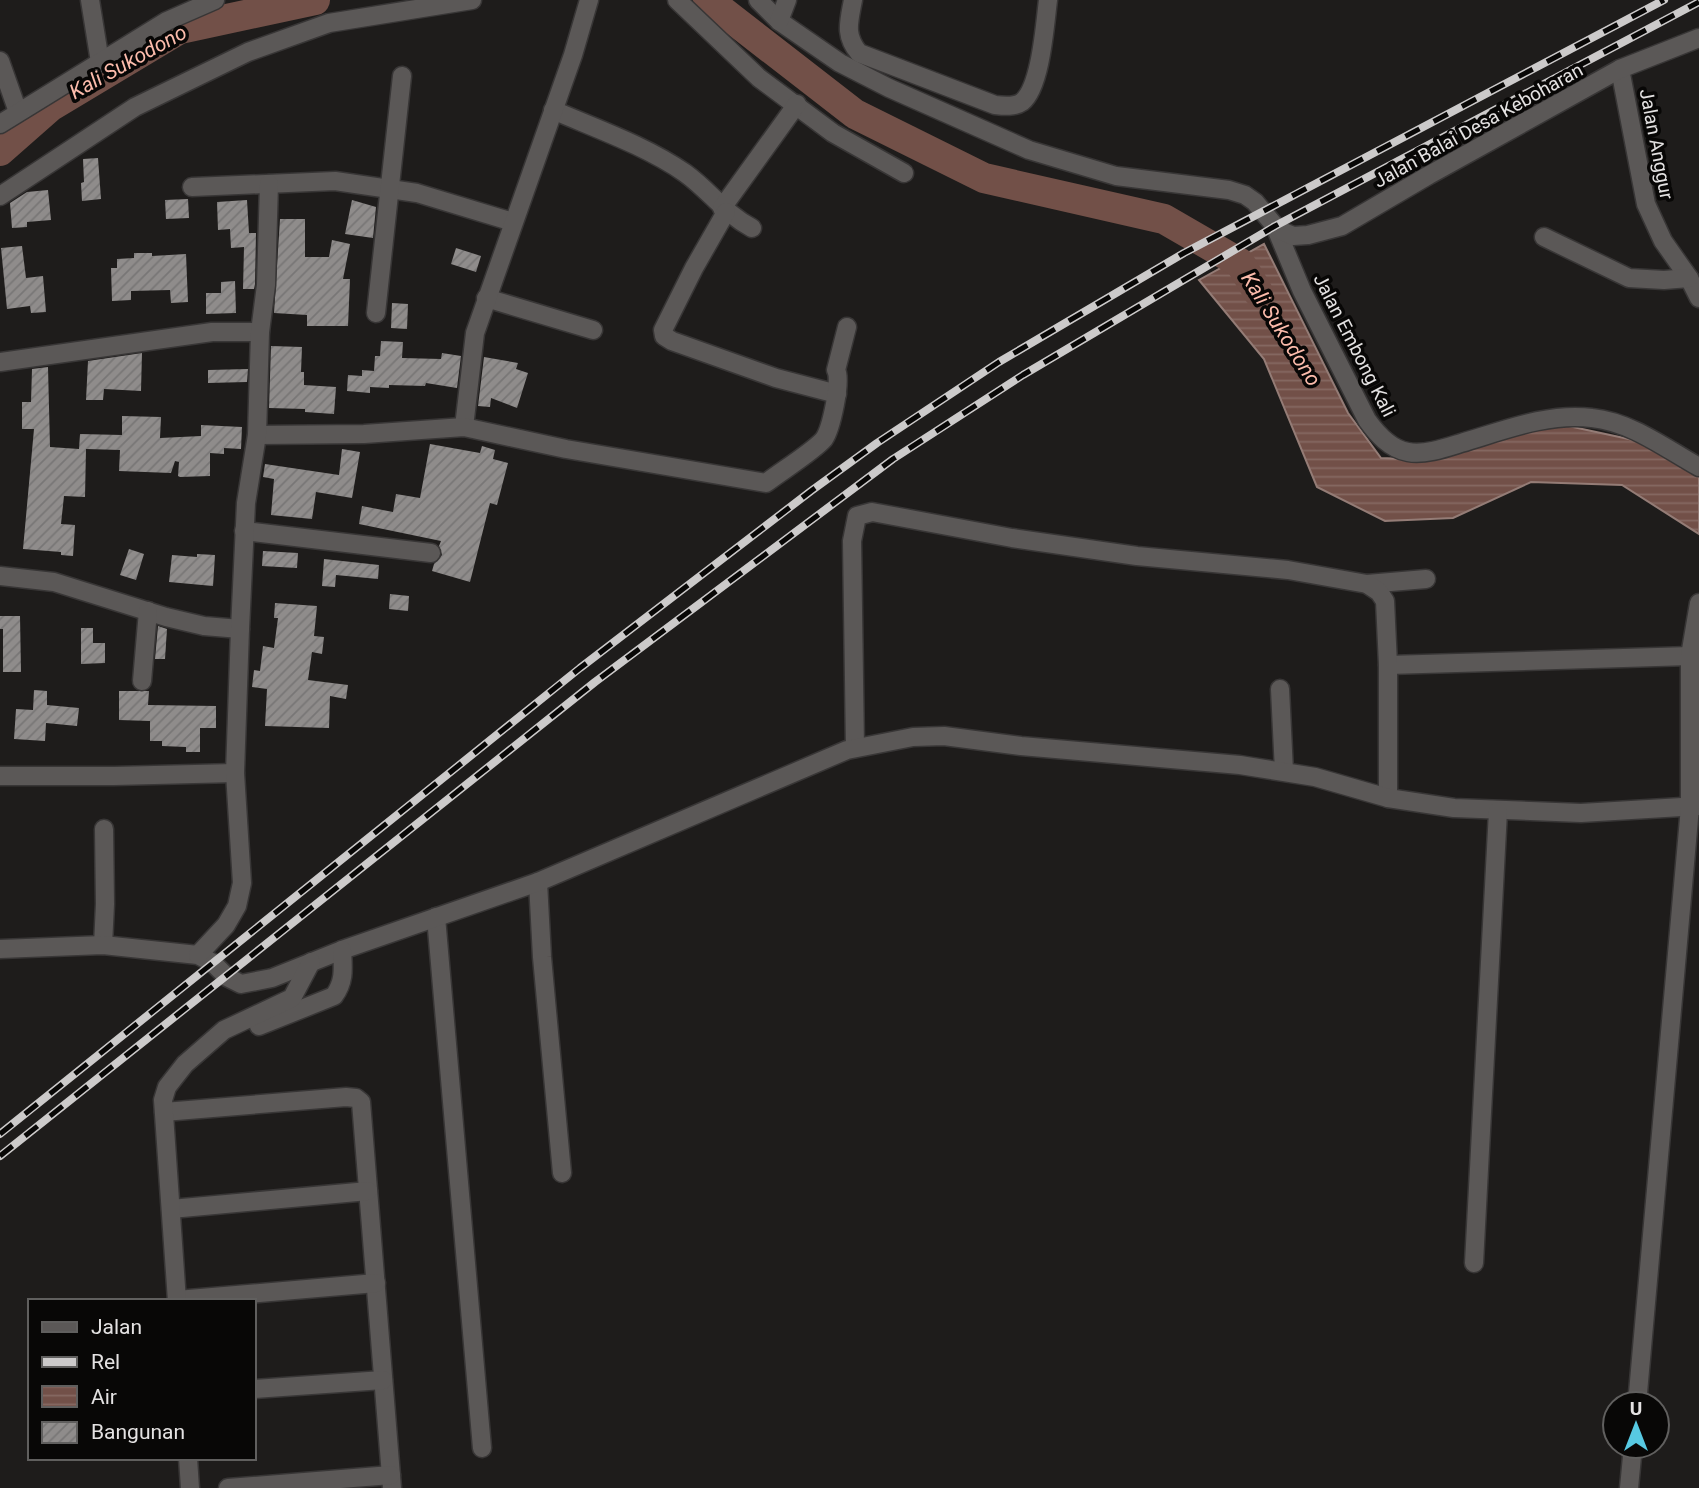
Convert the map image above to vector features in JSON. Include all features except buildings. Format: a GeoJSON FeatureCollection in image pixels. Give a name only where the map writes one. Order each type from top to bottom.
{"type":"FeatureCollection","features":[{"type":"Feature","properties":{"kind":"street"},"geometry":{"type":"LineString","coordinates":[[90,0],[100,62]]}},
{"type":"Feature","properties":{"kind":"street"},"geometry":{"type":"LineString","coordinates":[[0,124],[167,21],[212,0]]}},
{"type":"Feature","properties":{"kind":"street"},"geometry":{"type":"LineString","coordinates":[[0,197],[135,107],[248,52],[329,23],[472,0]]}},
{"type":"Feature","properties":{"kind":"street"},"geometry":{"type":"LineString","coordinates":[[464,427],[475,333],[573,55],[589,0]]}},
{"type":"Feature","properties":{"kind":"street"},"geometry":{"type":"LineString","coordinates":[[677,0],[759,78],[833,133],[904,173]]}},
{"type":"Feature","properties":{"kind":"street","name":"Jalan Embong Kali"},"geometry":{"type":"LineString","coordinates":[[758,0],[779,22],[863,75],[1049,158],[1115,176],[1228,190],[1245,195],[1264,211],[1277,229],[1302,291],[1367,420],[1376,433],[1397,448],[1409,453],[1426,452],[1522,425],[1571,417],[1591,417],[1615,422],[1699,467]]}},
{"type":"Feature","properties":{"kind":"street"},"geometry":{"type":"LineString","coordinates":[[779,22],[786,0]]}},
{"type":"Feature","properties":{"kind":"street"},"geometry":{"type":"LineString","coordinates":[[853,0],[849,41],[859,53],[995,105],[1010,106],[1022,102],[1029,93],[1040,65],[1048,0]]}},
{"type":"Feature","properties":{"kind":"street","name":"Jalan Balai Desa Keboharan"},"geometry":{"type":"LineString","coordinates":[[1277,229],[1293,236],[1342,226],[1620,69],[1699,38]]}},
{"type":"Feature","properties":{"kind":"street"},"geometry":{"type":"LineString","coordinates":[[0,61],[18,112]]}},
{"type":"Feature","properties":{"kind":"street","name":"Jalan Anggur"},"geometry":{"type":"LineString","coordinates":[[1620,69],[1646,204],[1663,241],[1689,278],[1699,298]]}},
{"type":"Feature","properties":{"kind":"street"},"geometry":{"type":"LineString","coordinates":[[376,313],[402,76]]}},
{"type":"Feature","properties":{"kind":"street"},"geometry":{"type":"LineString","coordinates":[[797,104],[724,210],[663,330],[664,336],[672,341],[776,378],[837,394]]}},
{"type":"Feature","properties":{"kind":"street"},"geometry":{"type":"LineString","coordinates":[[553,110],[611,135],[683,172],[712,194],[724,210],[752,228]]}},
{"type":"Feature","properties":{"kind":"street"},"geometry":{"type":"LineString","coordinates":[[192,187],[335,181],[417,193],[513,222]]}},
{"type":"Feature","properties":{"kind":"street"},"geometry":{"type":"LineString","coordinates":[[198,956],[226,925],[237,906],[242,883],[235,773],[240,629],[246,503],[257,435],[269,184]]}},
{"type":"Feature","properties":{"kind":"street"},"geometry":{"type":"LineString","coordinates":[[1544,237],[1629,278],[1689,278]]}},
{"type":"Feature","properties":{"kind":"street"},"geometry":{"type":"LineString","coordinates":[[486,298],[593,330]]}},
{"type":"Feature","properties":{"kind":"street"},"geometry":{"type":"LineString","coordinates":[[257,435],[364,434],[464,427],[566,449],[766,482],[825,438],[837,394],[840,376],[836,370],[847,327]]}},
{"type":"Feature","properties":{"kind":"street"},"geometry":{"type":"LineString","coordinates":[[0,362],[212,332],[260,332]]}},
{"type":"Feature","properties":{"kind":"street"},"geometry":{"type":"LineString","coordinates":[[855,748],[852,541],[857,516],[872,512],[1012,538],[1137,556],[1288,570],[1367,584],[1426,579]]}},
{"type":"Feature","properties":{"kind":"street"},"geometry":{"type":"LineString","coordinates":[[244,531],[431,553]]}},
{"type":"Feature","properties":{"kind":"street"},"geometry":{"type":"LineString","coordinates":[[0,576],[54,582],[204,626],[240,629]]}},
{"type":"Feature","properties":{"kind":"street"},"geometry":{"type":"LineString","coordinates":[[1367,584],[1379,592],[1385,601],[1388,798]]}},
{"type":"Feature","properties":{"kind":"street"},"geometry":{"type":"LineString","coordinates":[[1638,1390],[1694,807],[1690,656],[1699,603]]}},
{"type":"Feature","properties":{"kind":"street"},"geometry":{"type":"LineString","coordinates":[[142,681],[148,611]]}},
{"type":"Feature","properties":{"kind":"street"},"geometry":{"type":"LineString","coordinates":[[1388,665],[1690,656]]}},
{"type":"Feature","properties":{"kind":"street"},"geometry":{"type":"LineString","coordinates":[[1280,689],[1284,771]]}},
{"type":"Feature","properties":{"kind":"street"},"geometry":{"type":"LineString","coordinates":[[0,949],[103,945],[198,956],[213,963],[227,977],[241,984],[272,978],[342,950],[538,882],[855,748],[913,737],[944,736],[1284,771],[1388,798],[1454,808],[1593,813],[1694,807]]}},
{"type":"Feature","properties":{"kind":"street"},"geometry":{"type":"LineString","coordinates":[[0,776],[235,773]]}},
{"type":"Feature","properties":{"kind":"street"},"geometry":{"type":"LineString","coordinates":[[1474,1263],[1498,811]]}},
{"type":"Feature","properties":{"kind":"street"},"geometry":{"type":"LineString","coordinates":[[103,945],[104,829]]}},
{"type":"Feature","properties":{"kind":"street"},"geometry":{"type":"LineString","coordinates":[[538,882],[542,957],[562,1173]]}},
{"type":"Feature","properties":{"kind":"street"},"geometry":{"type":"LineString","coordinates":[[436,917],[482,1448]]}},
{"type":"Feature","properties":{"kind":"street"},"geometry":{"type":"LineString","coordinates":[[204,1049],[334,996],[341,987],[343,977],[342,950]]}},
{"type":"Feature","properties":{"kind":"street"},"geometry":{"type":"LineString","coordinates":[[292,998],[311,962]]}},
{"type":"Feature","properties":{"kind":"street"},"geometry":{"type":"LineString","coordinates":[[177,1299],[163,1100],[167,1087],[185,1064],[224,1030],[292,998],[334,996]]}},
{"type":"Feature","properties":{"kind":"street"},"geometry":{"type":"LineString","coordinates":[[164,1112],[346,1097],[356,1098],[361,1102],[391,1482],[228,1488]]}},
{"type":"Feature","properties":{"kind":"street"},"geometry":{"type":"LineString","coordinates":[[171,1209],[368,1191]]}},
{"type":"Feature","properties":{"kind":"street"},"geometry":{"type":"LineString","coordinates":[[189,1299],[376,1283]]}},
{"type":"Feature","properties":{"kind":"street"},"geometry":{"type":"LineString","coordinates":[[256,1389],[383,1380]]}},
{"type":"Feature","properties":{"kind":"street"},"geometry":{"type":"LineString","coordinates":[[188,1460],[190,1488]]}},
{"type":"Feature","properties":{"kind":"street"},"geometry":{"type":"LineString","coordinates":[[1629,1488],[1632,1460]]}},
{"type":"Feature","properties":{"kind":"water"},"geometry":{"type":"Polygon","coordinates":[[[1264,244],[1348,413],[1381,458],[1431,460],[1550,422],[1661,446],[1699,470],[1699,534],[1622,485],[1531,482],[1453,518],[1385,521],[1317,487],[1264,359],[1199,280],[1264,244]]]}},
{"type":"Feature","properties":{"kind":"waterway","name":"Kali Sukodono"},"geometry":{"type":"LineString","coordinates":[[0,151],[50,107],[180,29],[315,0]]}},
{"type":"Feature","properties":{"kind":"waterway","name":"Kali Sukodono"},"geometry":{"type":"LineString","coordinates":[[708,0],[855,114],[984,178],[1164,219],[1240,263],[1258,292]]}},
{"type":"Feature","properties":{"kind":"railway"},"geometry":{"type":"LineString","coordinates":[[0,1134],[580,668],[877,443],[999,362],[1184,253],[1664,0]]}},
{"type":"Feature","properties":{"kind":"railway"},"geometry":{"type":"LineString","coordinates":[[0,1156],[595,682],[893,459],[1023,375],[1275,226],[1699,2]]}}]}
